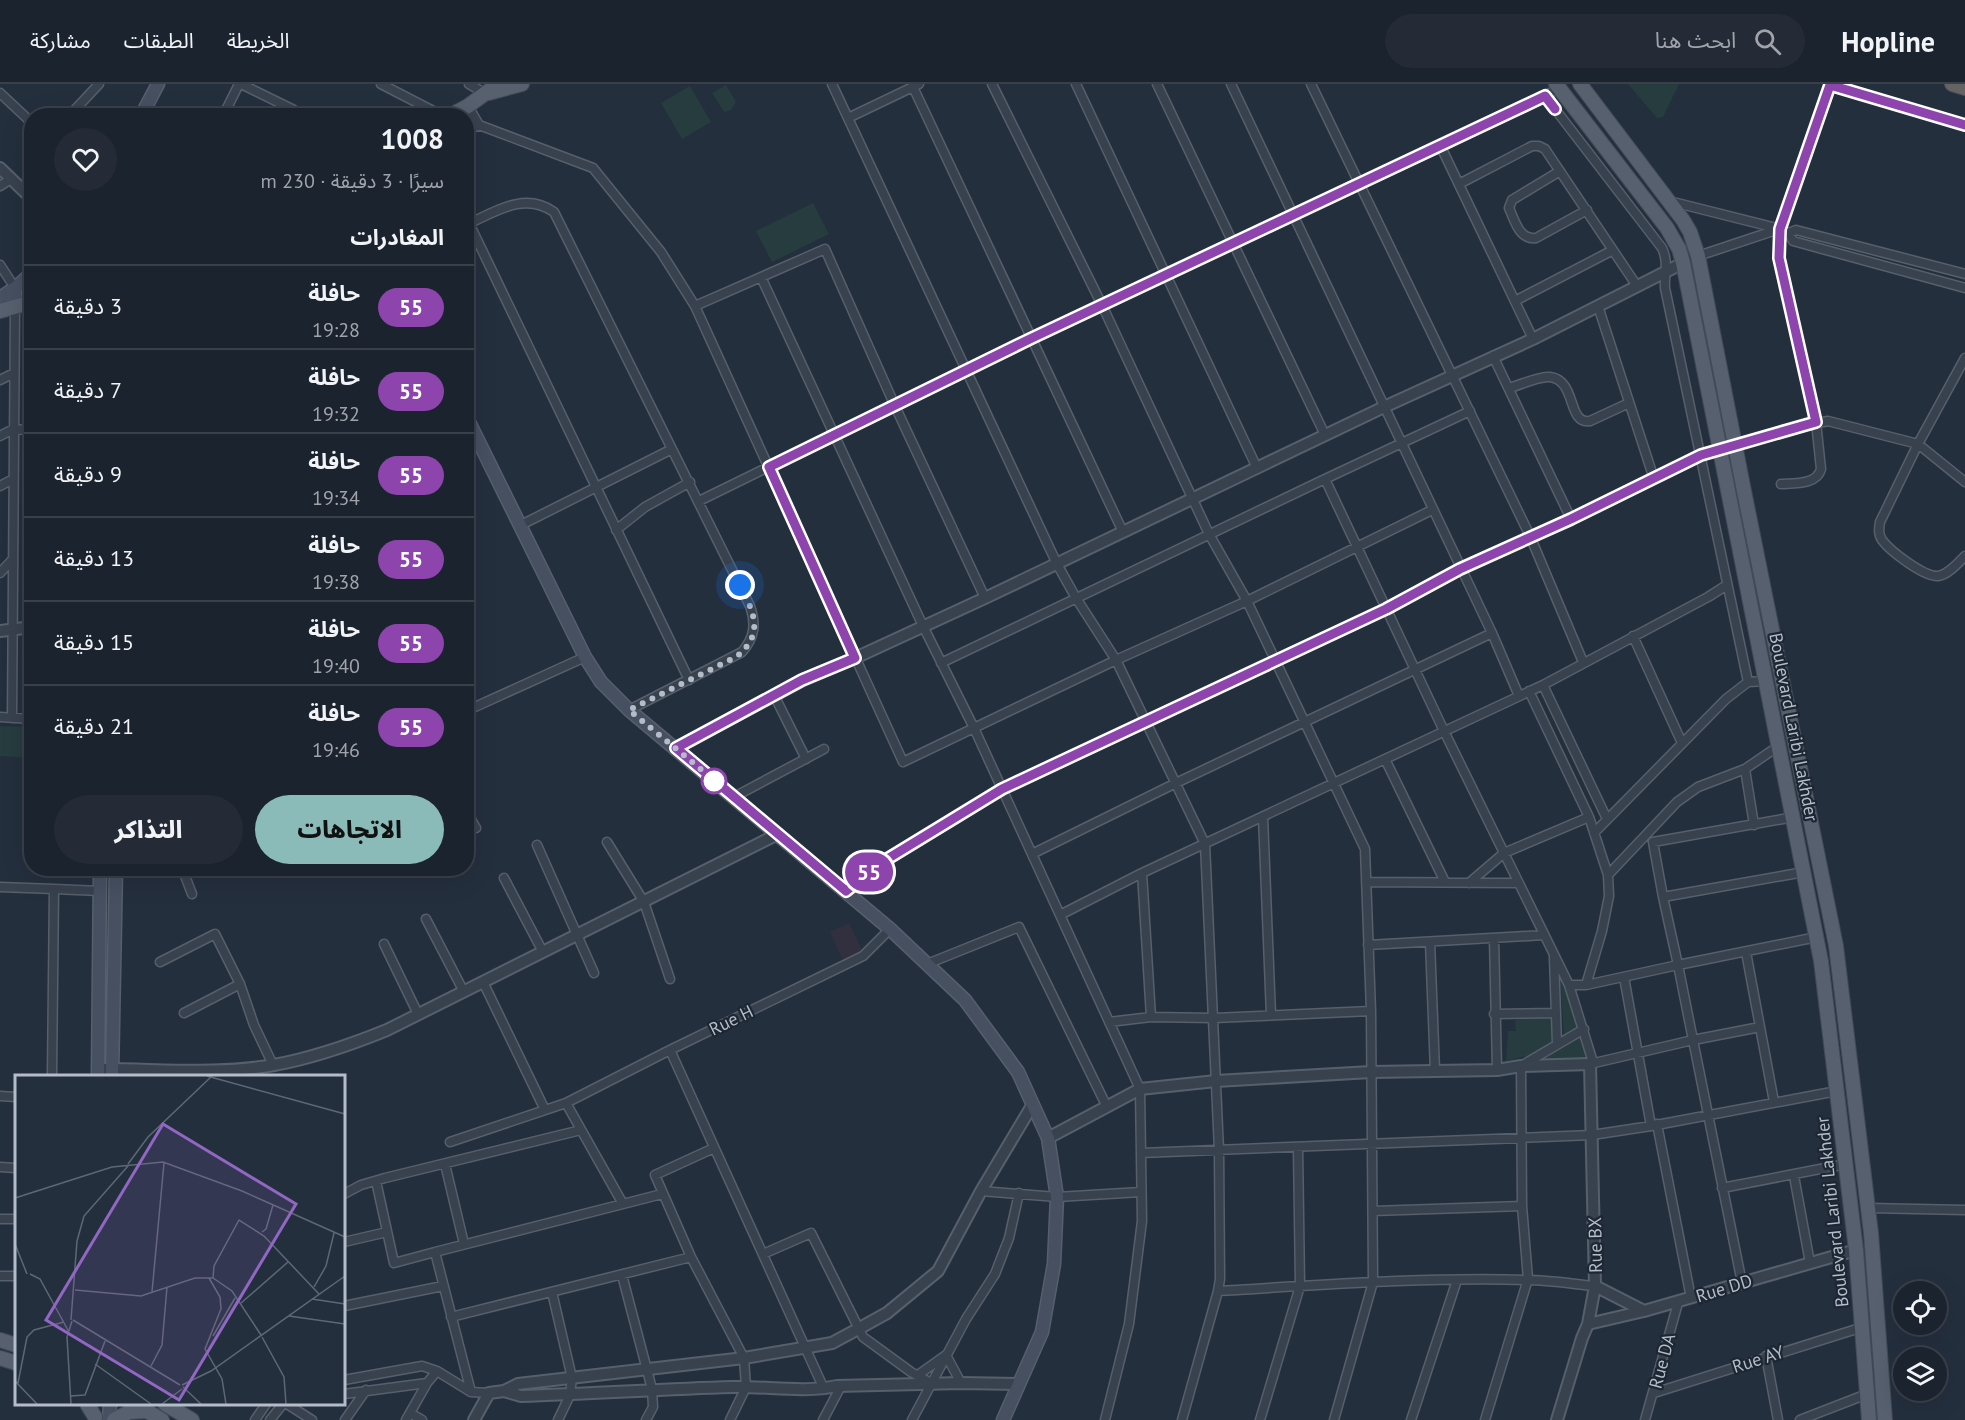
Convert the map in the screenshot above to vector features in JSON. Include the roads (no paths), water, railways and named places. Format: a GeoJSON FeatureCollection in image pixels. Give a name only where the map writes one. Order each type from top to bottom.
{"type":"FeatureCollection","features":[{"type":"Feature","properties":{"kind":"highway"},"geometry":{"type":"LineString","coordinates":[[1952,84],[1965,88]]}},
{"type":"Feature","properties":{"kind":"main road"},"geometry":{"type":"LineString","coordinates":[[145,108],[158,84]]}},
{"type":"Feature","properties":{"kind":"main road"},"geometry":{"type":"LineString","coordinates":[[464,108],[498,84]]}},
{"type":"Feature","properties":{"kind":"main road"},"geometry":{"type":"LineString","coordinates":[[486,94],[522,84]]}},
{"type":"Feature","properties":{"kind":"main road","name":"Boulevard Laribi Lakhder"},"geometry":{"type":"LineString","coordinates":[[1580,84],[1687,226],[1698,256],[1734,445],[1830,910],[1868,1208],[1885,1420]]}},
{"type":"Feature","properties":{"kind":"main road","name":"Boulevard Laribi Lakhder"},"geometry":{"type":"LineString","coordinates":[[1558,86],[1667,228],[1679,249],[1683,263],[1817,937],[1856,1250],[1869,1420]]}},
{"type":"Feature","properties":{"kind":"main road"},"geometry":{"type":"LineString","coordinates":[[0,298],[24,280]]}},
{"type":"Feature","properties":{"kind":"main road"},"geometry":{"type":"LineString","coordinates":[[15,288],[15,307]]}},
{"type":"Feature","properties":{"kind":"main road"},"geometry":{"type":"LineString","coordinates":[[0,311],[24,304]]}},
{"type":"Feature","properties":{"kind":"main road"},"geometry":{"type":"LineString","coordinates":[[474,435],[585,657],[601,682],[629,710],[890,929],[965,1000],[1018,1072],[1048,1138],[1057,1197],[1054,1264],[1042,1332],[1003,1420]]}},
{"type":"Feature","properties":{"kind":"main road"},"geometry":{"type":"LineString","coordinates":[[98,1073],[100,876]]}},
{"type":"Feature","properties":{"kind":"main road"},"geometry":{"type":"LineString","coordinates":[[112,1073],[116,876]]}},
{"type":"Feature","properties":{"kind":"main road"},"geometry":{"type":"LineString","coordinates":[[1856,1250],[1872,1247]]}},
{"type":"Feature","properties":{"kind":"main road"},"geometry":{"type":"LineString","coordinates":[[0,1340],[15,1345]]}},
{"type":"Feature","properties":{"kind":"main road"},"geometry":{"type":"LineString","coordinates":[[0,1358],[15,1363]]}},
{"type":"Feature","properties":{"kind":"main road"},"geometry":{"type":"LineString","coordinates":[[109,1420],[110,1405]]}},
{"type":"Feature","properties":{"kind":"main road"},"geometry":{"type":"LineString","coordinates":[[135,1405],[162,1420]]}},
{"type":"Feature","properties":{"kind":"main road"},"geometry":{"type":"LineString","coordinates":[[167,1405],[192,1420]]}},
{"type":"Feature","properties":{"kind":"main road"},"geometry":{"type":"LineString","coordinates":[[114,1420],[129,1412],[148,1411]]}},
{"type":"Feature","properties":{"kind":"street"},"geometry":{"type":"LineString","coordinates":[[0,88],[4,84]]}},
{"type":"Feature","properties":{"kind":"street"},"geometry":{"type":"LineString","coordinates":[[76,108],[99,84]]}},
{"type":"Feature","properties":{"kind":"street"},"geometry":{"type":"LineString","coordinates":[[227,108],[240,84],[290,108]]}},
{"type":"Feature","properties":{"kind":"street"},"geometry":{"type":"LineString","coordinates":[[381,84],[428,108]]}},
{"type":"Feature","properties":{"kind":"street"},"geometry":{"type":"LineString","coordinates":[[469,84],[486,94]]}},
{"type":"Feature","properties":{"kind":"street"},"geometry":{"type":"LineString","coordinates":[[832,84],[1057,564],[1116,660],[1205,844],[1219,1150],[1218,1291],[1182,1420]]}},
{"type":"Feature","properties":{"kind":"street"},"geometry":{"type":"LineString","coordinates":[[992,84],[1102,305],[1209,534],[1246,601],[1365,849],[1371,1011],[1372,1282],[1334,1420]]}},
{"type":"Feature","properties":{"kind":"street"},"geometry":{"type":"LineString","coordinates":[[1076,84],[1257,468]]}},
{"type":"Feature","properties":{"kind":"street"},"geometry":{"type":"LineString","coordinates":[[1231,84],[1492,633],[1519,696]]}},
{"type":"Feature","properties":{"kind":"street"},"geometry":{"type":"LineString","coordinates":[[1311,84],[1530,536],[1583,662]]}},
{"type":"Feature","properties":{"kind":"street"},"geometry":{"type":"LineString","coordinates":[[1780,484],[1812,480],[1820,473],[1816,422],[1779,258],[1784,231],[1830,84],[1965,125]]}},
{"type":"Feature","properties":{"kind":"street"},"geometry":{"type":"LineString","coordinates":[[1161,85],[1232,244],[1325,435]]}},
{"type":"Feature","properties":{"kind":"street"},"geometry":{"type":"LineString","coordinates":[[848,118],[916,86],[1123,532]]}},
{"type":"Feature","properties":{"kind":"street"},"geometry":{"type":"LineString","coordinates":[[699,501],[1166,274],[1441,147],[1545,96],[1558,86]]}},
{"type":"Feature","properties":{"kind":"street"},"geometry":{"type":"LineString","coordinates":[[0,93],[24,116]]}},
{"type":"Feature","properties":{"kind":"street"},"geometry":{"type":"LineString","coordinates":[[1545,96],[1662,248],[1667,261],[1665,288],[1748,682]]}},
{"type":"Feature","properties":{"kind":"street"},"geometry":{"type":"LineString","coordinates":[[474,116],[479,125],[593,168],[661,252],[695,306],[903,762],[1116,660],[1246,601],[1432,510]]}},
{"type":"Feature","properties":{"kind":"street"},"geometry":{"type":"LineString","coordinates":[[474,127],[479,125]]}},
{"type":"Feature","properties":{"kind":"street"},"geometry":{"type":"LineString","coordinates":[[1459,184],[1532,147],[1539,146],[1545,149],[1637,286]]}},
{"type":"Feature","properties":{"kind":"street"},"geometry":{"type":"LineString","coordinates":[[1441,147],[1533,339]]}},
{"type":"Feature","properties":{"kind":"street"},"geometry":{"type":"LineString","coordinates":[[0,168],[24,191]]}},
{"type":"Feature","properties":{"kind":"street"},"geometry":{"type":"LineString","coordinates":[[1560,171],[1509,204],[1522,235],[1529,239],[1536,238],[1587,210]]}},
{"type":"Feature","properties":{"kind":"street"},"geometry":{"type":"LineString","coordinates":[[0,186],[11,179]]}},
{"type":"Feature","properties":{"kind":"street"},"geometry":{"type":"LineString","coordinates":[[1669,201],[1784,231],[1793,241],[1965,288]]}},
{"type":"Feature","properties":{"kind":"street"},"geometry":{"type":"LineString","coordinates":[[474,220],[517,202],[540,204],[554,212],[750,606],[755,626],[751,640],[741,652],[629,710]]}},
{"type":"Feature","properties":{"kind":"street"},"geometry":{"type":"LineString","coordinates":[[1698,256],[1784,231],[1796,230],[1965,274]]}},
{"type":"Feature","properties":{"kind":"street"},"geometry":{"type":"LineString","coordinates":[[474,237],[689,680]]}},
{"type":"Feature","properties":{"kind":"street"},"geometry":{"type":"LineString","coordinates":[[695,306],[825,249],[895,406],[986,598]]}},
{"type":"Feature","properties":{"kind":"street"},"geometry":{"type":"LineString","coordinates":[[1515,301],[1613,250]]}},
{"type":"Feature","properties":{"kind":"street"},"geometry":{"type":"LineString","coordinates":[[676,748],[802,680],[986,598],[1384,407],[1453,377],[1683,263]]}},
{"type":"Feature","properties":{"kind":"street"},"geometry":{"type":"LineString","coordinates":[[0,265],[15,288]]}},
{"type":"Feature","properties":{"kind":"street"},"geometry":{"type":"LineString","coordinates":[[761,277],[923,626],[974,729],[1140,1089],[1142,1221],[1129,1324],[1105,1420]]}},
{"type":"Feature","properties":{"kind":"street"},"geometry":{"type":"LineString","coordinates":[[1598,306],[1654,479]]}},
{"type":"Feature","properties":{"kind":"street"},"geometry":{"type":"LineString","coordinates":[[12,718],[15,307]]}},
{"type":"Feature","properties":{"kind":"street"},"geometry":{"type":"LineString","coordinates":[[1493,356],[1571,519]]}},
{"type":"Feature","properties":{"kind":"street"},"geometry":{"type":"LineString","coordinates":[[1965,358],[1962,370],[1918,444],[1880,522],[1879,533],[1882,540],[1899,556],[1926,573],[1938,576],[1947,573],[1965,556]]}},
{"type":"Feature","properties":{"kind":"street"},"geometry":{"type":"LineString","coordinates":[[0,380],[14,373]]}},
{"type":"Feature","properties":{"kind":"street"},"geometry":{"type":"LineString","coordinates":[[1509,388],[1547,377],[1559,379],[1566,387],[1578,419],[1584,422],[1629,403]]}},
{"type":"Feature","properties":{"kind":"street"},"geometry":{"type":"LineString","coordinates":[[941,663],[1470,411]]}},
{"type":"Feature","properties":{"kind":"street"},"geometry":{"type":"LineString","coordinates":[[846,891],[879,864],[1002,789],[1386,609],[1460,569],[1571,519],[1701,455],[1816,422],[1827,421],[1918,444],[1965,482]]}},
{"type":"Feature","properties":{"kind":"street"},"geometry":{"type":"LineString","coordinates":[[0,436],[13,429],[24,430]]}},
{"type":"Feature","properties":{"kind":"street"},"geometry":{"type":"LineString","coordinates":[[521,525],[672,449]]}},
{"type":"Feature","properties":{"kind":"street"},"geometry":{"type":"LineString","coordinates":[[0,486],[13,479]]}},
{"type":"Feature","properties":{"kind":"street"},"geometry":{"type":"LineString","coordinates":[[1325,479],[1444,731],[1569,985],[1592,1059],[1590,1064]]}},
{"type":"Feature","properties":{"kind":"street"},"geometry":{"type":"LineString","coordinates":[[616,530],[645,507],[690,482]]}},
{"type":"Feature","properties":{"kind":"street"},"geometry":{"type":"LineString","coordinates":[[0,573],[13,559]]}},
{"type":"Feature","properties":{"kind":"street"},"geometry":{"type":"LineString","coordinates":[[1060,915],[1142,873],[1543,685],[1727,585]]}},
{"type":"Feature","properties":{"kind":"street"},"geometry":{"type":"LineString","coordinates":[[0,631],[24,628]]}},
{"type":"Feature","properties":{"kind":"street"},"geometry":{"type":"LineString","coordinates":[[1032,854],[1492,633]]}},
{"type":"Feature","properties":{"kind":"street"},"geometry":{"type":"LineString","coordinates":[[1633,636],[1682,743]]}},
{"type":"Feature","properties":{"kind":"street"},"geometry":{"type":"LineString","coordinates":[[474,707],[585,657]]}},
{"type":"Feature","properties":{"kind":"street"},"geometry":{"type":"LineString","coordinates":[[1594,832],[1726,699],[1748,682],[1766,681]]}},
{"type":"Feature","properties":{"kind":"street"},"geometry":{"type":"LineString","coordinates":[[1543,685],[1608,819]]}},
{"type":"Feature","properties":{"kind":"street"},"geometry":{"type":"LineString","coordinates":[[1529,691],[1589,817],[1608,875],[1607,908],[1586,985]]}},
{"type":"Feature","properties":{"kind":"street"},"geometry":{"type":"LineString","coordinates":[[774,695],[806,759]]}},
{"type":"Feature","properties":{"kind":"street"},"geometry":{"type":"LineString","coordinates":[[0,717],[24,719]]}},
{"type":"Feature","properties":{"kind":"street"},"geometry":{"type":"LineString","coordinates":[[1608,875],[1677,801],[1698,787],[1745,769],[1780,746]]}},
{"type":"Feature","properties":{"kind":"street"},"geometry":{"type":"LineString","coordinates":[[734,797],[824,749]]}},
{"type":"Feature","properties":{"kind":"street"},"geometry":{"type":"LineString","coordinates":[[1385,759],[1445,882]]}},
{"type":"Feature","properties":{"kind":"street"},"geometry":{"type":"LineString","coordinates":[[1745,769],[1754,825]]}},
{"type":"Feature","properties":{"kind":"street"},"geometry":{"type":"LineString","coordinates":[[1263,817],[1271,1016]]}},
{"type":"Feature","properties":{"kind":"street"},"geometry":{"type":"LineString","coordinates":[[1469,883],[1504,854],[1589,817]]}},
{"type":"Feature","properties":{"kind":"street"},"geometry":{"type":"LineString","coordinates":[[1742,1282],[1653,842],[1794,817]]}},
{"type":"Feature","properties":{"kind":"street"},"geometry":{"type":"LineString","coordinates":[[98,1073],[228,1073],[332,1051],[387,1030],[778,834]]}},
{"type":"Feature","properties":{"kind":"street"},"geometry":{"type":"LineString","coordinates":[[607,842],[644,902],[670,980]]}},
{"type":"Feature","properties":{"kind":"street"},"geometry":{"type":"LineString","coordinates":[[537,845],[594,973]]}},
{"type":"Feature","properties":{"kind":"street"},"geometry":{"type":"LineString","coordinates":[[1663,897],[1804,872]]}},
{"type":"Feature","properties":{"kind":"street"},"geometry":{"type":"LineString","coordinates":[[1142,873],[1151,1017]]}},
{"type":"Feature","properties":{"kind":"street"},"geometry":{"type":"LineString","coordinates":[[185,876],[192,894]]}},
{"type":"Feature","properties":{"kind":"street"},"geometry":{"type":"LineString","coordinates":[[504,878],[543,952]]}},
{"type":"Feature","properties":{"kind":"street"},"geometry":{"type":"LineString","coordinates":[[1366,882],[1519,883]]}},
{"type":"Feature","properties":{"kind":"street"},"geometry":{"type":"LineString","coordinates":[[0,887],[100,891]]}},
{"type":"Feature","properties":{"kind":"street"},"geometry":{"type":"LineString","coordinates":[[52,1075],[54,889]]}},
{"type":"Feature","properties":{"kind":"street"},"geometry":{"type":"LineString","coordinates":[[426,919],[464,992]]}},
{"type":"Feature","properties":{"kind":"street"},"geometry":{"type":"LineString","coordinates":[[927,964],[1019,927],[1107,1107]]}},
{"type":"Feature","properties":{"kind":"street","name":"Rue H"},"geometry":{"type":"LineString","coordinates":[[450,1142],[566,1103],[669,1050],[863,956],[890,929]]}},
{"type":"Feature","properties":{"kind":"street"},"geometry":{"type":"LineString","coordinates":[[160,962],[215,934],[240,984],[254,1025],[273,1065]]}},
{"type":"Feature","properties":{"kind":"street"},"geometry":{"type":"LineString","coordinates":[[1368,945],[1544,935]]}},
{"type":"Feature","properties":{"kind":"street"},"geometry":{"type":"LineString","coordinates":[[1569,985],[1586,985],[1817,937]]}},
{"type":"Feature","properties":{"kind":"street"},"geometry":{"type":"LineString","coordinates":[[1494,938],[1497,1070]]}},
{"type":"Feature","properties":{"kind":"street"},"geometry":{"type":"LineString","coordinates":[[1430,942],[1435,1071]]}},
{"type":"Feature","properties":{"kind":"street"},"geometry":{"type":"LineString","coordinates":[[384,944],[418,1014]]}},
{"type":"Feature","properties":{"kind":"street"},"geometry":{"type":"LineString","coordinates":[[1746,952],[1774,1102]]}},
{"type":"Feature","properties":{"kind":"street"},"geometry":{"type":"LineString","coordinates":[[1554,954],[1557,1044]]}},
{"type":"Feature","properties":{"kind":"street"},"geometry":{"type":"LineString","coordinates":[[1624,977],[1691,1298]]}},
{"type":"Feature","properties":{"kind":"street"},"geometry":{"type":"LineString","coordinates":[[483,982],[545,1110]]}},
{"type":"Feature","properties":{"kind":"street"},"geometry":{"type":"LineString","coordinates":[[184,1013],[240,984]]}},
{"type":"Feature","properties":{"kind":"street"},"geometry":{"type":"LineString","coordinates":[[1110,1022],[1151,1017],[1214,1018],[1371,1011]]}},
{"type":"Feature","properties":{"kind":"street"},"geometry":{"type":"LineString","coordinates":[[1494,1014],[1555,1013]]}},
{"type":"Feature","properties":{"kind":"street"},"geometry":{"type":"LineString","coordinates":[[1048,1138],[1140,1089],[1216,1081],[1371,1072],[1497,1070],[1521,1066],[1590,1064],[1760,1027]]}},
{"type":"Feature","properties":{"kind":"street"},"geometry":{"type":"LineString","coordinates":[[1521,1066],[1584,1029]]}},
{"type":"Feature","properties":{"kind":"street"},"geometry":{"type":"LineString","coordinates":[[669,1050],[824,1389]]}},
{"type":"Feature","properties":{"kind":"street","name":"Rue BX"},"geometry":{"type":"LineString","coordinates":[[1557,1420],[1588,1324],[1595,1286],[1590,1064]]}},
{"type":"Feature","properties":{"kind":"street"},"geometry":{"type":"LineString","coordinates":[[1485,1420],[1528,1280],[1522,1206],[1521,1066]]}},
{"type":"Feature","properties":{"kind":"street"},"geometry":{"type":"LineString","coordinates":[[1141,1153],[1370,1142],[1592,1135],[1837,1090]]}},
{"type":"Feature","properties":{"kind":"street"},"geometry":{"type":"LineString","coordinates":[[0,1096],[15,1097]]}},
{"type":"Feature","properties":{"kind":"street"},"geometry":{"type":"LineString","coordinates":[[566,1103],[623,1204]]}},
{"type":"Feature","properties":{"kind":"street"},"geometry":{"type":"LineString","coordinates":[[345,1380],[422,1366],[437,1371],[471,1392],[489,1393],[504,1391],[518,1384],[647,1371],[832,1343],[886,1313],[938,1271],[1032,1104]]}},
{"type":"Feature","properties":{"kind":"street"},"geometry":{"type":"LineString","coordinates":[[345,1193],[361,1185],[581,1130]]}},
{"type":"Feature","properties":{"kind":"street"},"geometry":{"type":"LineString","coordinates":[[1260,1420],[1300,1286],[1298,1147]]}},
{"type":"Feature","properties":{"kind":"street"},"geometry":{"type":"LineString","coordinates":[[714,1148],[655,1175],[691,1257],[744,1358],[747,1387],[730,1420]]}},
{"type":"Feature","properties":{"kind":"street"},"geometry":{"type":"LineString","coordinates":[[445,1164],[464,1244]]}},
{"type":"Feature","properties":{"kind":"street"},"geometry":{"type":"LineString","coordinates":[[1722,1188],[1794,1176],[1846,1164]]}},
{"type":"Feature","properties":{"kind":"street"},"geometry":{"type":"LineString","coordinates":[[0,1167],[15,1168]]}},
{"type":"Feature","properties":{"kind":"street"},"geometry":{"type":"LineString","coordinates":[[1794,1176],[1810,1263]]}},
{"type":"Feature","properties":{"kind":"street"},"geometry":{"type":"LineString","coordinates":[[376,1181],[394,1263],[663,1194]]}},
{"type":"Feature","properties":{"kind":"street"},"geometry":{"type":"LineString","coordinates":[[981,1191],[1057,1197],[1141,1192]]}},
{"type":"Feature","properties":{"kind":"street"},"geometry":{"type":"LineString","coordinates":[[912,1420],[946,1355],[995,1274],[1009,1238],[1019,1193]]}},
{"type":"Feature","properties":{"kind":"street"},"geometry":{"type":"LineString","coordinates":[[1373,1211],[1522,1206]]}},
{"type":"Feature","properties":{"kind":"street"},"geometry":{"type":"LineString","coordinates":[[1868,1208],[1965,1210]]}},
{"type":"Feature","properties":{"kind":"street"},"geometry":{"type":"LineString","coordinates":[[345,1242],[387,1232]]}},
{"type":"Feature","properties":{"kind":"street"},"geometry":{"type":"LineString","coordinates":[[763,1254],[811,1233],[863,1337],[931,1383]]}},
{"type":"Feature","properties":{"kind":"street","name":"Rue DD"},"geometry":{"type":"LineString","coordinates":[[1588,1324],[1678,1303],[1742,1282],[1856,1250]]}},
{"type":"Feature","properties":{"kind":"street"},"geometry":{"type":"LineString","coordinates":[[435,1252],[471,1392]]}},
{"type":"Feature","properties":{"kind":"street"},"geometry":{"type":"LineString","coordinates":[[451,1317],[691,1257]]}},
{"type":"Feature","properties":{"kind":"street"},"geometry":{"type":"LineString","coordinates":[[622,1275],[652,1389],[653,1407],[646,1420]]}},
{"type":"Feature","properties":{"kind":"street"},"geometry":{"type":"LineString","coordinates":[[1412,1420],[1457,1280]]}},
{"type":"Feature","properties":{"kind":"street"},"geometry":{"type":"LineString","coordinates":[[1218,1291],[1372,1282],[1528,1280],[1595,1286],[1644,1311]]}},
{"type":"Feature","properties":{"kind":"street"},"geometry":{"type":"LineString","coordinates":[[345,1306],[443,1286]]}},
{"type":"Feature","properties":{"kind":"street"},"geometry":{"type":"LineString","coordinates":[[552,1292],[572,1378],[570,1395],[558,1420]]}},
{"type":"Feature","properties":{"kind":"street","name":"Rue DA"},"geometry":{"type":"LineString","coordinates":[[1645,1420],[1678,1303]]}},
{"type":"Feature","properties":{"kind":"street","name":"Rue AY"},"geometry":{"type":"LineString","coordinates":[[1654,1393],[1863,1327]]}},
{"type":"Feature","properties":{"kind":"street"},"geometry":{"type":"LineString","coordinates":[[918,1375],[946,1355]]}},
{"type":"Feature","properties":{"kind":"street"},"geometry":{"type":"LineString","coordinates":[[946,1355],[962,1383]]}},
{"type":"Feature","properties":{"kind":"street"},"geometry":{"type":"LineString","coordinates":[[1766,1356],[1778,1420]]}},
{"type":"Feature","properties":{"kind":"street"},"geometry":{"type":"LineString","coordinates":[[422,1420],[408,1416],[427,1383],[437,1371]]}},
{"type":"Feature","properties":{"kind":"street"},"geometry":{"type":"LineString","coordinates":[[345,1394],[427,1383]]}},
{"type":"Feature","properties":{"kind":"street"},"geometry":{"type":"LineString","coordinates":[[504,1391],[521,1396],[652,1389],[747,1387],[824,1389],[841,1386],[931,1383],[1019,1384]]}},
{"type":"Feature","properties":{"kind":"street"},"geometry":{"type":"LineString","coordinates":[[823,1420],[841,1386]]}},
{"type":"Feature","properties":{"kind":"street"},"geometry":{"type":"LineString","coordinates":[[345,1420],[366,1390]]}},
{"type":"Feature","properties":{"kind":"street"},"geometry":{"type":"LineString","coordinates":[[474,1420],[489,1393]]}},
{"type":"Feature","properties":{"kind":"street"},"geometry":{"type":"LineString","coordinates":[[1800,1420],[1867,1394]]}},
{"type":"Feature","properties":{"kind":"street"},"geometry":{"type":"LineString","coordinates":[[255,1420],[265,1405]]}},
{"type":"Feature","properties":{"kind":"street"},"geometry":{"type":"LineString","coordinates":[[270,1420],[282,1405]]}},
{"type":"Feature","properties":{"kind":"street"},"geometry":{"type":"LineString","coordinates":[[289,1405],[312,1420]]}}]}
